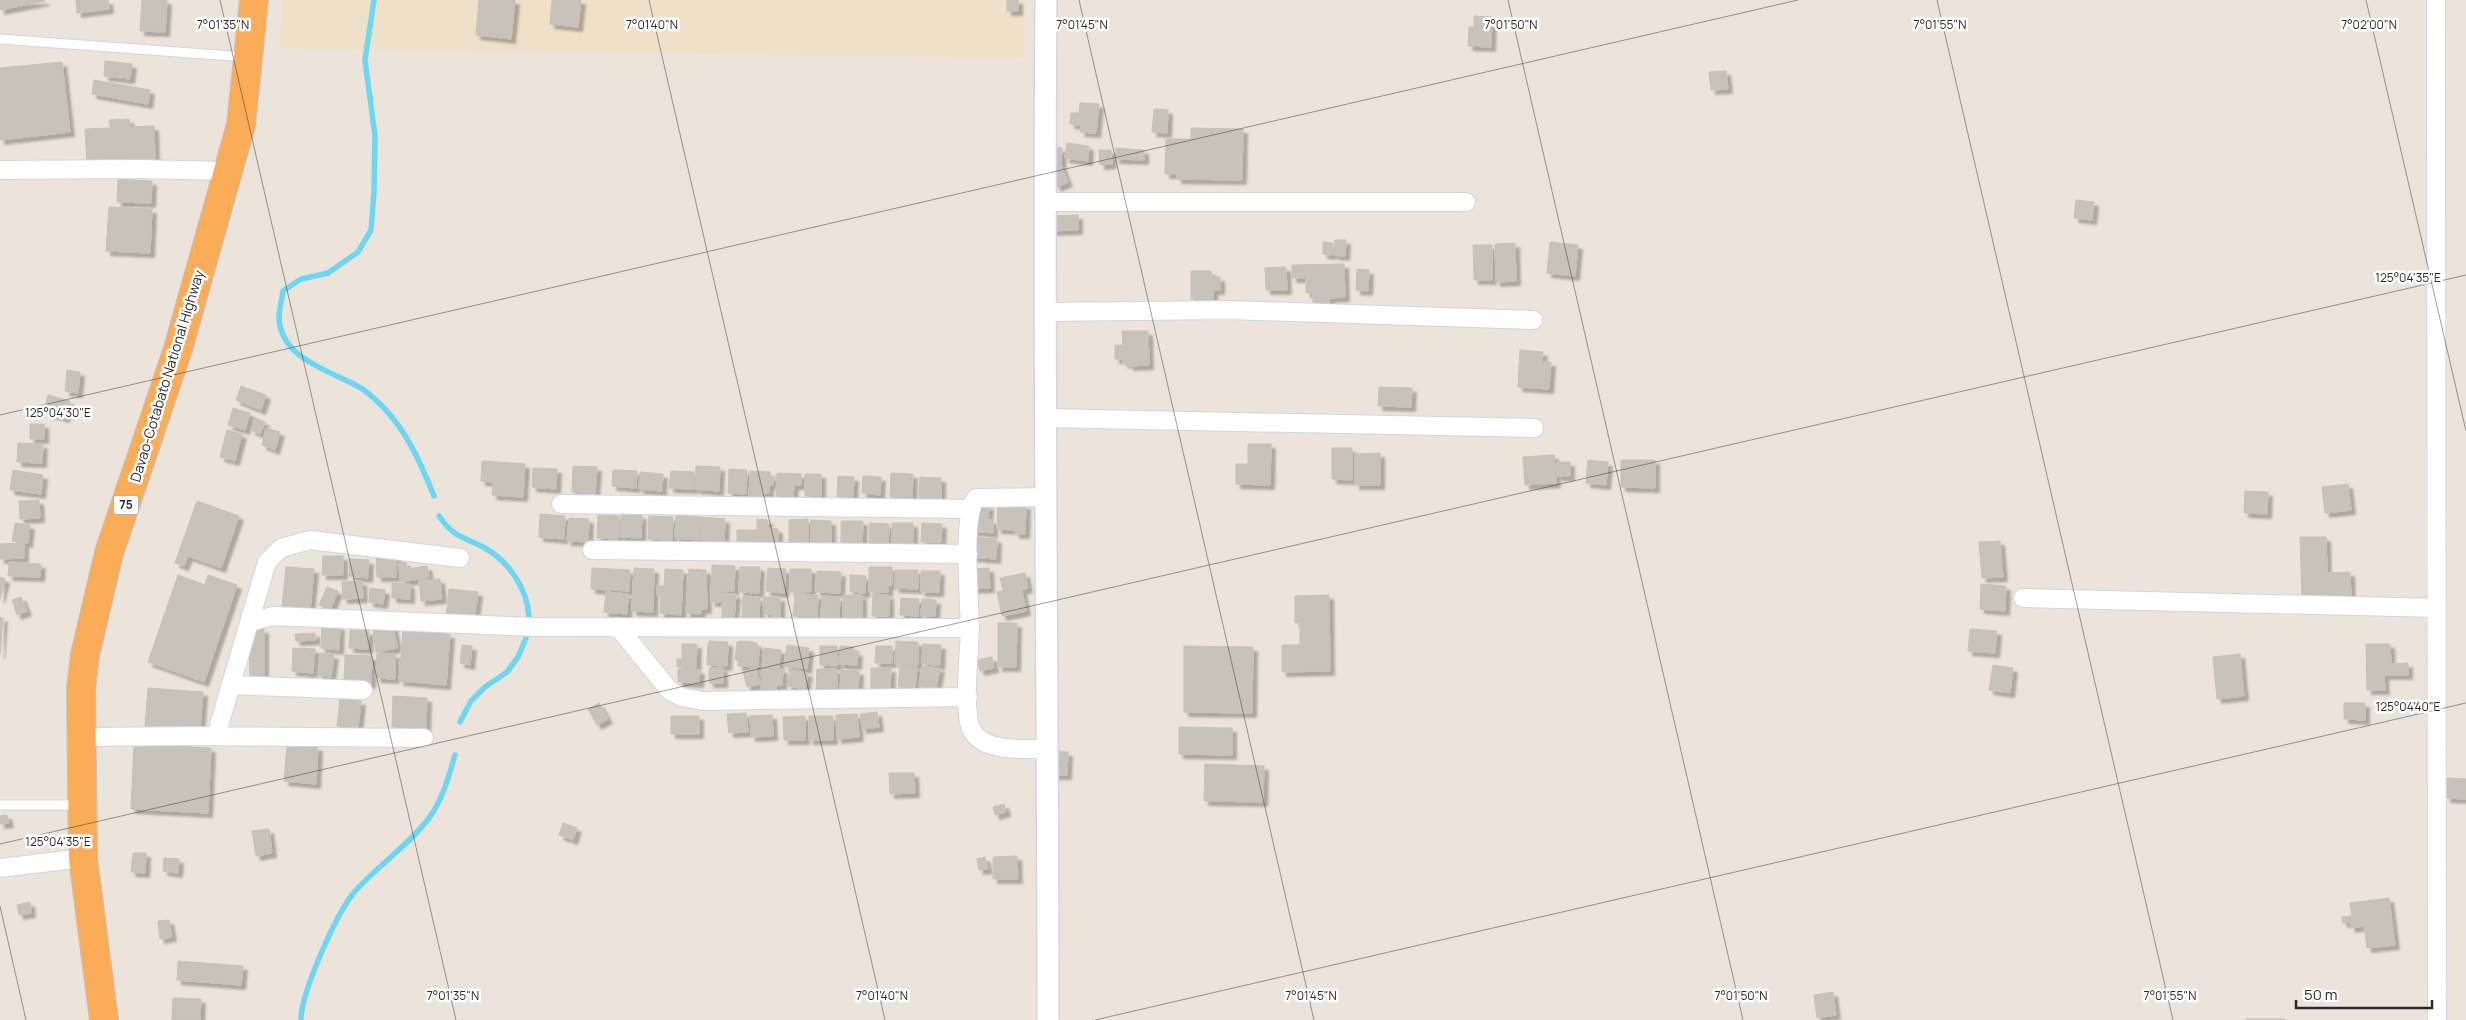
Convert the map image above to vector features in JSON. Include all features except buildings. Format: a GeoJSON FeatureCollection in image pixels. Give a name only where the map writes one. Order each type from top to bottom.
{"type":"FeatureCollection","features":[{"type":"Feature","properties":{"kind":"highway","name":"Davao-Cotabato National Highway"},"geometry":{"type":"LineString","coordinates":[[104,1020],[83,858],[81,805],[83,672],[96,603],[109,554],[178,349],[241,125],[254,0]]}},
{"type":"Feature","properties":{"kind":"street"},"geometry":{"type":"LineString","coordinates":[[1046,0],[1044,312],[1048,498],[1048,1020]]}},
{"type":"Feature","properties":{"kind":"street"},"geometry":{"type":"LineString","coordinates":[[2436,0],[2437,1020]]}},
{"type":"Feature","properties":{"kind":"street"},"geometry":{"type":"LineString","coordinates":[[0,170],[137,169],[228,171]]}},
{"type":"Feature","properties":{"kind":"street"},"geometry":{"type":"LineString","coordinates":[[1044,202],[1466,202]]}},
{"type":"Feature","properties":{"kind":"street"},"geometry":{"type":"LineString","coordinates":[[1044,312],[1229,310],[1533,320]]}},
{"type":"Feature","properties":{"kind":"street"},"geometry":{"type":"LineString","coordinates":[[1046,418],[1534,428]]}},
{"type":"Feature","properties":{"kind":"street"},"geometry":{"type":"LineString","coordinates":[[1048,498],[980,496],[973,502],[971,509],[968,554],[970,628],[968,697],[969,721],[973,734],[981,741],[994,746],[1048,749]]}},
{"type":"Feature","properties":{"kind":"street"},"geometry":{"type":"LineString","coordinates":[[561,504],[971,509]]}},
{"type":"Feature","properties":{"kind":"street"},"geometry":{"type":"LineString","coordinates":[[216,736],[266,562],[282,548],[310,540],[460,558]]}},
{"type":"Feature","properties":{"kind":"street"},"geometry":{"type":"LineString","coordinates":[[592,550],[968,554]]}},
{"type":"Feature","properties":{"kind":"street"},"geometry":{"type":"LineString","coordinates":[[2023,598],[2437,608]]}},
{"type":"Feature","properties":{"kind":"street"},"geometry":{"type":"LineString","coordinates":[[248,626],[253,621],[273,616],[534,627],[970,628]]}},
{"type":"Feature","properties":{"kind":"street"},"geometry":{"type":"LineString","coordinates":[[618,627],[670,691],[682,697],[703,700],[968,697]]}},
{"type":"Feature","properties":{"kind":"street"},"geometry":{"type":"LineString","coordinates":[[230,684],[363,690]]}},
{"type":"Feature","properties":{"kind":"street"},"geometry":{"type":"LineString","coordinates":[[82,737],[424,738]]}},
{"type":"Feature","properties":{"kind":"street"},"geometry":{"type":"LineString","coordinates":[[0,868],[83,858]]}},
{"type":"Feature","properties":{"kind":"lane"},"geometry":{"type":"LineString","coordinates":[[0,39],[249,57]]}},
{"type":"Feature","properties":{"kind":"lane"},"geometry":{"type":"LineString","coordinates":[[0,805],[81,805]]}},
{"type":"Feature","properties":{"kind":"shaded area"},"geometry":{"type":"Polygon","coordinates":[[[283,0],[1024,0],[1024,58],[279,49],[283,0]]]}},
{"type":"Feature","properties":{"kind":"waterway"},"geometry":{"type":"LineString","coordinates":[[374,0],[365,60],[375,136],[371,230],[358,252],[328,273],[301,279],[283,291],[279,318],[282,332],[288,344],[297,353],[308,362],[362,389],[374,398],[391,416],[412,448],[434,496]]}},
{"type":"Feature","properties":{"kind":"waterway"},"geometry":{"type":"LineString","coordinates":[[439,516],[455,533],[485,548],[509,568],[521,586],[528,606],[529,616]]}},
{"type":"Feature","properties":{"kind":"waterway"},"geometry":{"type":"LineString","coordinates":[[460,722],[471,701],[485,687],[507,672],[518,657],[526,638]]}},
{"type":"Feature","properties":{"kind":"waterway"},"geometry":{"type":"LineString","coordinates":[[301,1020],[307,991],[314,972],[331,931],[341,913],[358,888],[413,837],[429,818],[448,780],[455,755]]}}]}
